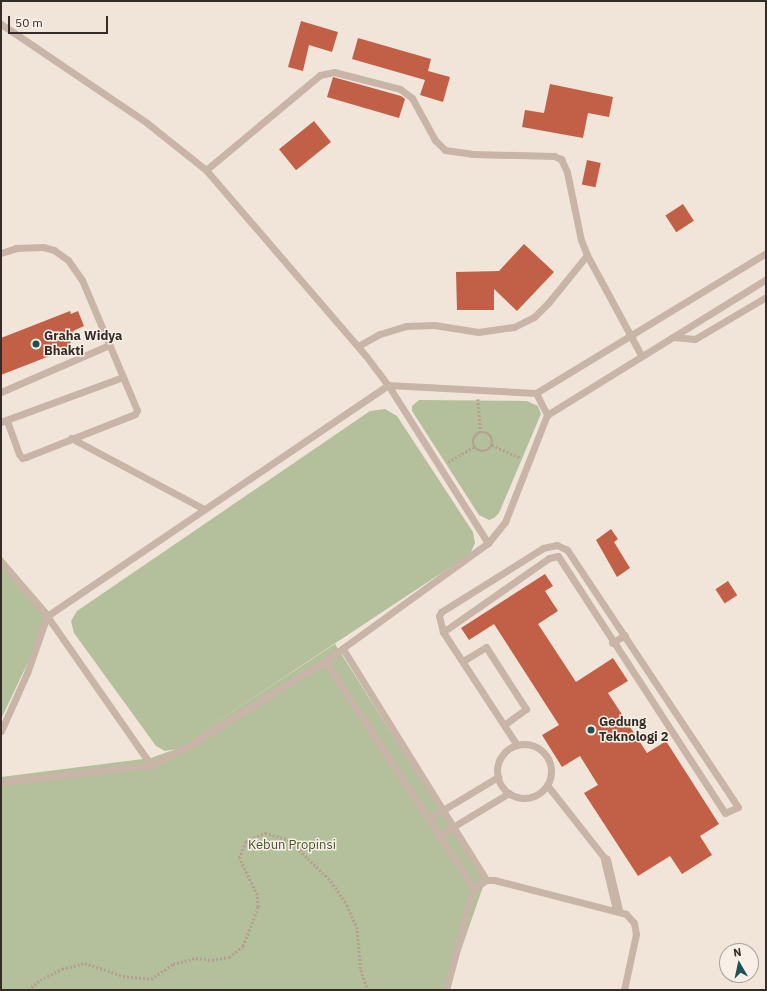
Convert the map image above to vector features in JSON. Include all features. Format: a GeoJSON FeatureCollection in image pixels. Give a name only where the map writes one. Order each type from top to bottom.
{"type":"FeatureCollection","features":[{"type":"Feature","properties":{"kind":"street"},"geometry":{"type":"LineString","coordinates":[[606,860],[618,910]]}},
{"type":"Feature","properties":{"kind":"lane"},"geometry":{"type":"LineString","coordinates":[[1,24],[147,123],[206,170],[358,346],[388,385],[488,543]]}},
{"type":"Feature","properties":{"kind":"lane"},"geometry":{"type":"LineString","coordinates":[[206,170],[316,77],[334,72],[400,89],[408,94],[435,140],[449,151],[558,158],[566,172],[581,240],[587,255],[629,336],[641,355]]}},
{"type":"Feature","properties":{"kind":"lane"},"geometry":{"type":"LineString","coordinates":[[1,253],[16,248],[43,247],[54,250],[68,260],[82,280],[123,377],[137,412],[22,458],[4,421],[123,377]]}},
{"type":"Feature","properties":{"kind":"lane"},"geometry":{"type":"LineString","coordinates":[[1,731],[27,673],[48,616],[388,385],[536,393],[766,252]]}},
{"type":"Feature","properties":{"kind":"lane"},"geometry":{"type":"LineString","coordinates":[[358,346],[380,334],[406,326],[434,325],[478,332],[514,327],[534,317],[549,302],[587,255]]}},
{"type":"Feature","properties":{"kind":"lane"},"geometry":{"type":"LineString","coordinates":[[1,782],[151,765],[178,752],[325,661],[488,543],[505,522],[547,416],[641,355],[673,337],[766,279]]}},
{"type":"Feature","properties":{"kind":"lane"},"geometry":{"type":"LineString","coordinates":[[673,337],[696,339],[766,297]]}},
{"type":"Feature","properties":{"kind":"lane"},"geometry":{"type":"LineString","coordinates":[[1,392],[109,345]]}},
{"type":"Feature","properties":{"kind":"lane"},"geometry":{"type":"LineString","coordinates":[[536,393],[547,416]]}},
{"type":"Feature","properties":{"kind":"lane"},"geometry":{"type":"LineString","coordinates":[[71,438],[204,509]]}},
{"type":"Feature","properties":{"kind":"lane"},"geometry":{"type":"LineString","coordinates":[[442,632],[549,558],[555,556],[560,559],[612,643],[727,814],[738,805],[568,550],[557,545],[543,548],[441,612],[439,623],[442,632],[505,724],[517,745]]}},
{"type":"Feature","properties":{"kind":"lane"},"geometry":{"type":"LineString","coordinates":[[543,548],[549,558]]}},
{"type":"Feature","properties":{"kind":"lane"},"geometry":{"type":"LineString","coordinates":[[1,562],[48,616],[151,765]]}},
{"type":"Feature","properties":{"kind":"lane"},"geometry":{"type":"LineString","coordinates":[[612,643],[625,635]]}},
{"type":"Feature","properties":{"kind":"lane"},"geometry":{"type":"LineString","coordinates":[[463,661],[486,647],[526,709],[505,724]]}},
{"type":"Feature","properties":{"kind":"lane"},"geometry":{"type":"LineString","coordinates":[[342,649],[441,811],[486,880]]}},
{"type":"Feature","properties":{"kind":"lane"},"geometry":{"type":"LineString","coordinates":[[325,661],[474,889]]}},
{"type":"Feature","properties":{"kind":"lane"},"geometry":{"type":"LineString","coordinates":[[636,679],[649,672]]}},
{"type":"Feature","properties":{"kind":"lane"},"geometry":{"type":"LineString","coordinates":[[657,709],[669,701]]}},
{"type":"Feature","properties":{"kind":"lane"},"geometry":{"type":"LineString","coordinates":[[681,746],[693,738]]}},
{"type":"Feature","properties":{"kind":"lane"},"geometry":{"type":"LineString","coordinates":[[517,745],[532,745],[545,753],[551,767],[547,785],[532,797],[516,797],[509,793],[498,777],[497,769],[503,754],[517,745]]}},
{"type":"Feature","properties":{"kind":"lane"},"geometry":{"type":"LineString","coordinates":[[428,819],[498,777]]}},
{"type":"Feature","properties":{"kind":"lane"},"geometry":{"type":"LineString","coordinates":[[707,786],[719,778]]}},
{"type":"Feature","properties":{"kind":"lane"},"geometry":{"type":"LineString","coordinates":[[547,785],[606,860]]}},
{"type":"Feature","properties":{"kind":"lane"},"geometry":{"type":"LineString","coordinates":[[438,836],[509,793]]}},
{"type":"Feature","properties":{"kind":"lane"},"geometry":{"type":"LineString","coordinates":[[446,990],[474,889],[486,880],[494,880],[618,910],[631,919],[636,934],[624,990]]}},
{"type":"Feature","properties":{"kind":"path"},"geometry":{"type":"LineString","coordinates":[[477,390],[481,432]]}},
{"type":"Feature","properties":{"kind":"path"},"geometry":{"type":"LineString","coordinates":[[481,432],[491,435],[492,445]]}},
{"type":"Feature","properties":{"kind":"path"},"geometry":{"type":"LineString","coordinates":[[474,447],[474,437],[481,432]]}},
{"type":"Feature","properties":{"kind":"path"},"geometry":{"type":"LineString","coordinates":[[474,447],[484,452],[492,445]]}},
{"type":"Feature","properties":{"kind":"path"},"geometry":{"type":"LineString","coordinates":[[492,445],[530,462]]}},
{"type":"Feature","properties":{"kind":"path"},"geometry":{"type":"LineString","coordinates":[[439,467],[474,447]]}},
{"type":"Feature","properties":{"kind":"path"},"geometry":{"type":"LineString","coordinates":[[28,990],[40,980],[62,969],[85,964],[123,976],[151,980],[174,964],[196,958],[212,960],[229,957],[243,946],[258,907],[257,895],[239,858],[246,841],[265,833],[288,839],[331,882],[347,905],[357,927],[361,970],[368,990]]}},
{"type":"Feature","properties":{"kind":"green space"},"geometry":{"type":"Polygon","coordinates":[[[419,400],[527,401],[538,406],[541,414],[499,513],[494,518],[489,520],[479,515],[412,411],[412,406],[419,400]]]}},
{"type":"Feature","properties":{"kind":"green space","name":"Kebun Propinsi"},"geometry":{"type":"Polygon","coordinates":[[[385,409],[397,416],[473,532],[475,543],[470,554],[180,746],[335,644],[485,881],[447,990],[1,990],[1,777],[151,758],[176,749],[165,751],[156,746],[74,633],[71,621],[77,611],[370,411],[385,409]]]}},
{"type":"Feature","properties":{"kind":"green space"},"geometry":{"type":"Polygon","coordinates":[[[1,556],[51,614],[1,719],[1,556]]]}},
{"type":"Feature","properties":{"kind":"building"},"geometry":{"type":"Polygon","coordinates":[[[301,21],[338,32],[332,52],[309,45],[303,71],[288,67],[301,21]]]}},
{"type":"Feature","properties":{"kind":"building"},"geometry":{"type":"Polygon","coordinates":[[[358,38],[431,59],[428,71],[450,77],[443,102],[420,95],[425,80],[352,59],[358,38]]]}},
{"type":"Feature","properties":{"kind":"building"},"geometry":{"type":"Polygon","coordinates":[[[333,77],[401,96],[405,99],[399,118],[327,97],[333,77]]]}},
{"type":"Feature","properties":{"kind":"building"},"geometry":{"type":"Polygon","coordinates":[[[550,84],[613,97],[609,117],[588,113],[583,138],[522,127],[525,110],[544,113],[550,84]]]}},
{"type":"Feature","properties":{"kind":"building"},"geometry":{"type":"Polygon","coordinates":[[[314,121],[331,142],[296,170],[279,149],[314,121]]]}},
{"type":"Feature","properties":{"kind":"building"},"geometry":{"type":"Polygon","coordinates":[[[587,160],[601,163],[595,187],[582,184],[587,160]]]}},
{"type":"Feature","properties":{"kind":"building"},"geometry":{"type":"Polygon","coordinates":[[[683,204],[694,221],[676,232],[665,215],[683,204]]]}},
{"type":"Feature","properties":{"kind":"building"},"geometry":{"type":"Polygon","coordinates":[[[524,244],[554,272],[517,311],[494,289],[494,310],[457,310],[456,272],[499,271],[524,244]]]}},
{"type":"Feature","properties":{"kind":"building","name":"Graha Widya Bhakti"},"geometry":{"type":"Polygon","coordinates":[[[70,311],[71,314],[78,311],[84,326],[73,331],[75,337],[71,338],[70,348],[1,375],[1,338],[70,311]]]}},
{"type":"Feature","properties":{"kind":"building"},"geometry":{"type":"Polygon","coordinates":[[[611,529],[618,539],[614,542],[630,568],[617,577],[596,540],[611,529]]]}},
{"type":"Feature","properties":{"kind":"building","name":"Gedung Teknologi 2"},"geometry":{"type":"Polygon","coordinates":[[[545,574],[553,586],[545,591],[558,611],[538,624],[576,682],[613,658],[628,681],[608,693],[647,753],[666,741],[719,824],[700,836],[712,855],[682,874],[670,856],[638,876],[584,793],[598,785],[580,756],[562,767],[542,735],[559,725],[494,624],[469,640],[461,628],[545,574]]]}},
{"type":"Feature","properties":{"kind":"building"},"geometry":{"type":"Polygon","coordinates":[[[728,581],[737,595],[725,603],[715,589],[728,581]]]}},
{"type":"Feature","properties":{"kind":"place","name":"Graha Widya Bhakti"},"geometry":{"type":"Point","coordinates":[36,344]}},
{"type":"Feature","properties":{"kind":"place","name":"Gedung Teknologi 2"},"geometry":{"type":"Point","coordinates":[591,730]}}]}
